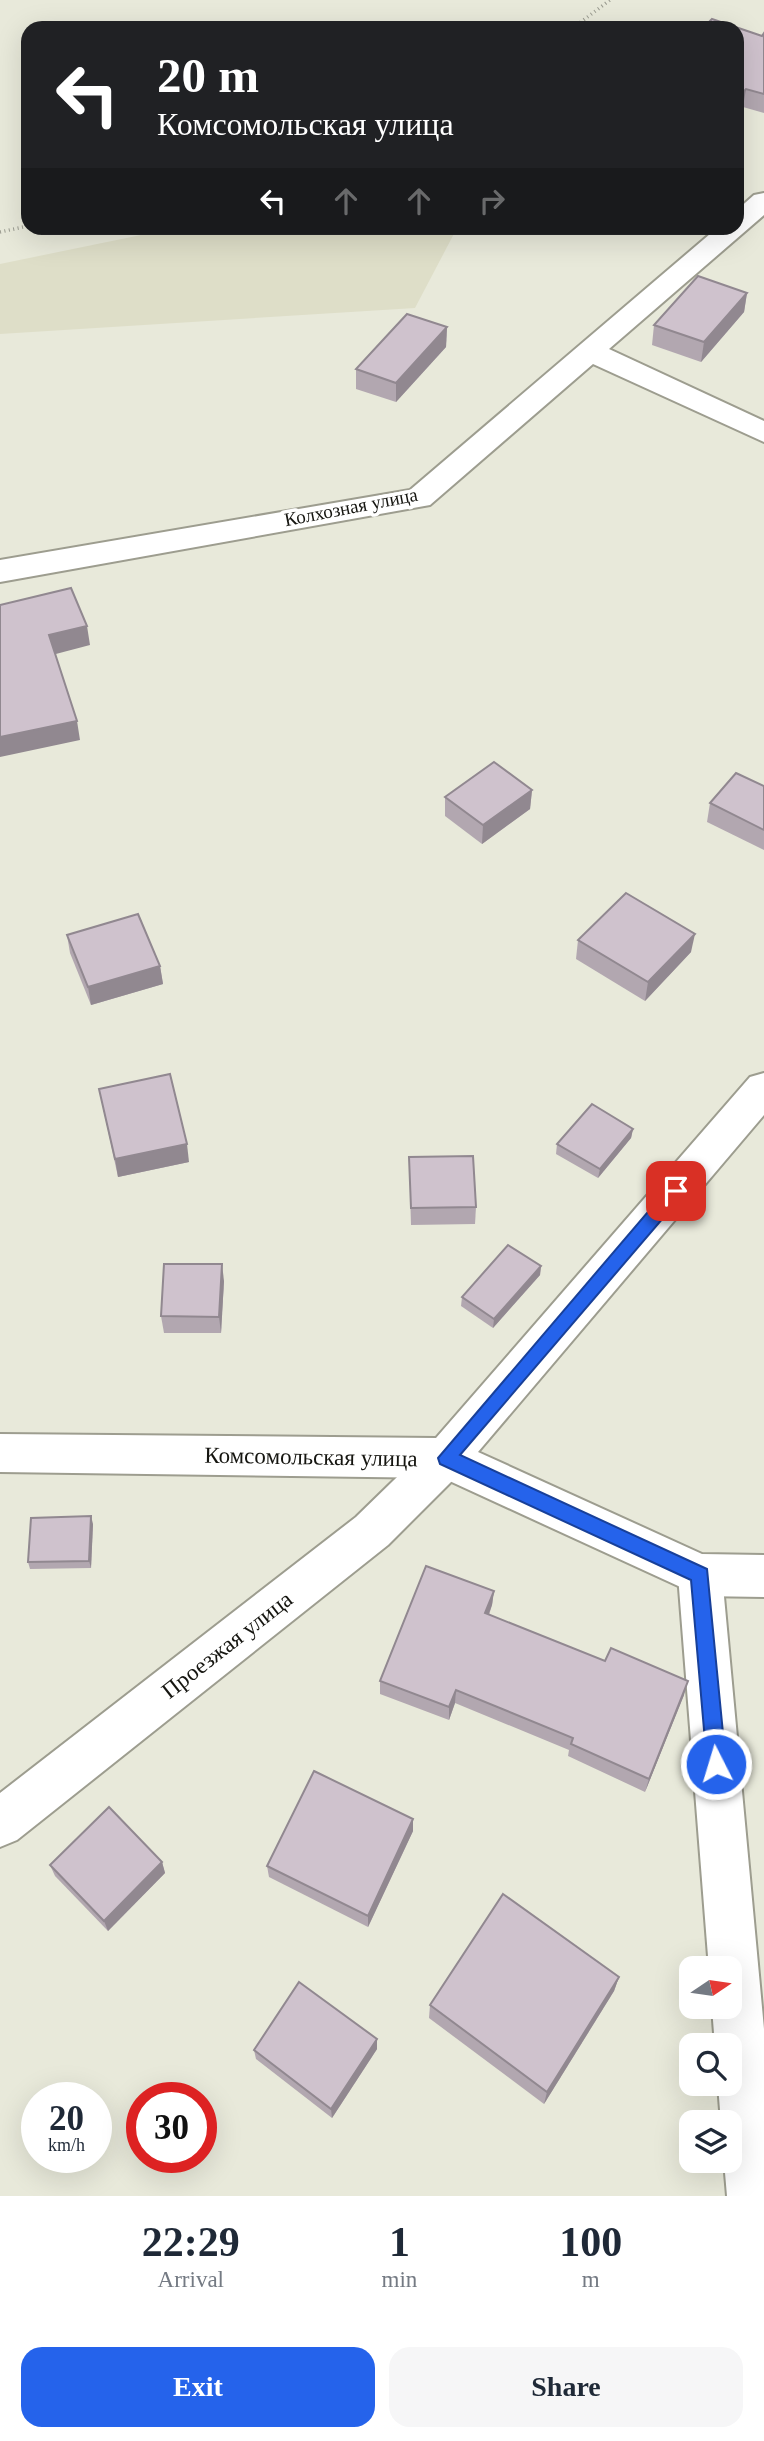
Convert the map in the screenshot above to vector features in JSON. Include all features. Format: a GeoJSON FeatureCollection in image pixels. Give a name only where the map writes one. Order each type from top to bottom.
{"type":"FeatureCollection","features":[{"type":"Feature","properties":{"kind":"street","name":"Колхозная улица"},"geometry":{"type":"LineString","coordinates":[[744,218],[764,201]]}},
{"type":"Feature","properties":{"kind":"street","name":"Колхозная улица"},"geometry":{"type":"LineString","coordinates":[[0,571],[419,498],[724,235]]}},
{"type":"Feature","properties":{"kind":"street"},"geometry":{"type":"LineString","coordinates":[[589,351],[764,433]]}},
{"type":"Feature","properties":{"kind":"street","name":"Проезжая улица"},"geometry":{"type":"LineString","coordinates":[[0,1823],[372,1531],[446,1458],[764,1088]]}},
{"type":"Feature","properties":{"kind":"street","name":"Комсомольская улица"},"geometry":{"type":"LineString","coordinates":[[0,1454],[446,1458],[700,1575],[764,1576]]}},
{"type":"Feature","properties":{"kind":"street"},"geometry":{"type":"LineString","coordinates":[[700,1575],[753,2196]]}},
{"type":"Feature","properties":{"kind":"path"},"geometry":{"type":"LineString","coordinates":[[582,21],[610,0]]}},
{"type":"Feature","properties":{"kind":"path"},"geometry":{"type":"LineString","coordinates":[[0,232],[21,228]]}},
{"type":"Feature","properties":{"kind":"shaded area"},"geometry":{"type":"Polygon","coordinates":[[[141,235],[453,235],[415,308],[0,334],[0,264],[141,235]]]}},
{"type":"Feature","properties":{"kind":"building"},"geometry":{"type":"Polygon","coordinates":[[[744,30],[762,36],[764,33],[764,94],[746,89],[744,91],[744,30]]]}},
{"type":"Feature","properties":{"kind":"building"},"geometry":{"type":"Polygon","coordinates":[[[698,276],[747,293],[704,342],[654,325],[698,276]]]}},
{"type":"Feature","properties":{"kind":"building"},"geometry":{"type":"Polygon","coordinates":[[[407,314],[447,327],[396,383],[356,369],[407,314]]]}},
{"type":"Feature","properties":{"kind":"building"},"geometry":{"type":"Polygon","coordinates":[[[71,588],[87,626],[49,635],[77,721],[0,737],[0,605],[71,588]]]}},
{"type":"Feature","properties":{"kind":"building"},"geometry":{"type":"Polygon","coordinates":[[[494,762],[532,790],[483,825],[445,797],[494,762]]]}},
{"type":"Feature","properties":{"kind":"building"},"geometry":{"type":"Polygon","coordinates":[[[736,773],[764,786],[764,830],[710,803],[736,773]]]}},
{"type":"Feature","properties":{"kind":"building"},"geometry":{"type":"Polygon","coordinates":[[[626,893],[695,934],[648,982],[578,940],[626,893]]]}},
{"type":"Feature","properties":{"kind":"building"},"geometry":{"type":"Polygon","coordinates":[[[138,914],[160,966],[88,987],[67,935],[138,914]]]}},
{"type":"Feature","properties":{"kind":"building"},"geometry":{"type":"Polygon","coordinates":[[[170,1074],[187,1144],[115,1159],[99,1089],[170,1074]]]}},
{"type":"Feature","properties":{"kind":"building"},"geometry":{"type":"Polygon","coordinates":[[[592,1104],[633,1129],[600,1169],[557,1144],[592,1104]]]}},
{"type":"Feature","properties":{"kind":"building"},"geometry":{"type":"Polygon","coordinates":[[[473,1156],[476,1207],[411,1208],[409,1157],[473,1156]]]}},
{"type":"Feature","properties":{"kind":"building"},"geometry":{"type":"Polygon","coordinates":[[[508,1245],[541,1266],[494,1319],[462,1297],[508,1245]]]}},
{"type":"Feature","properties":{"kind":"building"},"geometry":{"type":"Polygon","coordinates":[[[164,1264],[222,1264],[219,1317],[161,1316],[164,1264]]]}},
{"type":"Feature","properties":{"kind":"building"},"geometry":{"type":"Polygon","coordinates":[[[91,1516],[89,1561],[28,1562],[31,1518],[91,1516]]]}},
{"type":"Feature","properties":{"kind":"building"},"geometry":{"type":"Polygon","coordinates":[[[426,1566],[494,1591],[485,1613],[605,1661],[611,1648],[688,1681],[649,1779],[571,1744],[573,1738],[456,1690],[449,1707],[380,1681],[426,1566]]]}},
{"type":"Feature","properties":{"kind":"building"},"geometry":{"type":"Polygon","coordinates":[[[314,1771],[413,1819],[368,1916],[267,1866],[314,1771]]]}},
{"type":"Feature","properties":{"kind":"building"},"geometry":{"type":"Polygon","coordinates":[[[109,1807],[162,1862],[104,1921],[50,1865],[109,1807]]]}},
{"type":"Feature","properties":{"kind":"building"},"geometry":{"type":"Polygon","coordinates":[[[503,1894],[619,1977],[547,2092],[430,2005],[503,1894]]]}},
{"type":"Feature","properties":{"kind":"building"},"geometry":{"type":"Polygon","coordinates":[[[299,1982],[377,2039],[331,2109],[254,2050],[299,1982]]]}},
{"type":"Feature","properties":{"kind":"route"},"geometry":{"type":"LineString","coordinates":[[676,1191],[446,1458],[700,1575],[716,1764]]}}]}
